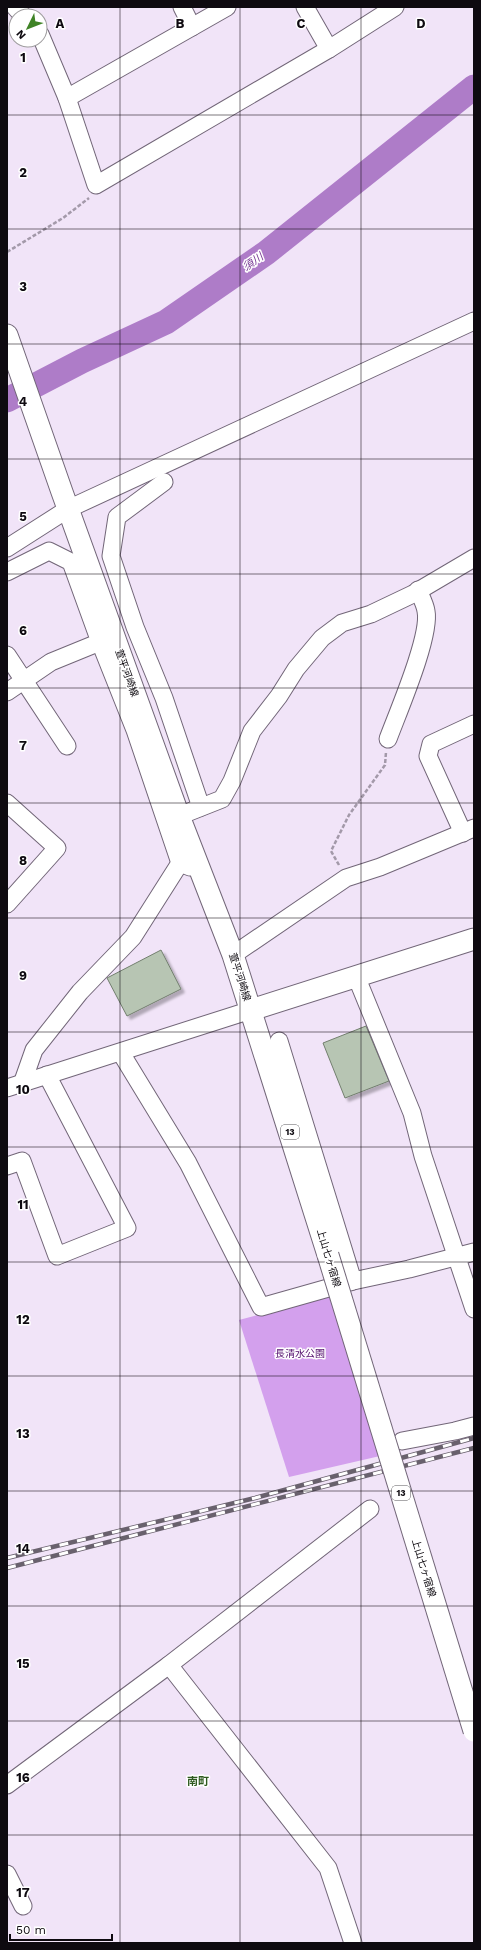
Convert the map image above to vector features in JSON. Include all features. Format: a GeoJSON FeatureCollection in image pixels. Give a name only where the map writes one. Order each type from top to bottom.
{"type":"FeatureCollection","features":[{"type":"Feature","properties":{"kind":"main road","name":"萱平河崎線"},"geometry":{"type":"LineString","coordinates":[[7,335],[179,816],[233,955],[251,1010]]}},
{"type":"Feature","properties":{"kind":"main road"},"geometry":{"type":"LineString","coordinates":[[251,1010],[474,938]]}},
{"type":"Feature","properties":{"kind":"main road","name":"上山七ヶ宿線"},"geometry":{"type":"LineString","coordinates":[[251,1010],[474,1731]]}},
{"type":"Feature","properties":{"kind":"street"},"geometry":{"type":"LineString","coordinates":[[182,7],[192,27]]}},
{"type":"Feature","properties":{"kind":"street"},"geometry":{"type":"LineString","coordinates":[[67,98],[227,7]]}},
{"type":"Feature","properties":{"kind":"street"},"geometry":{"type":"LineString","coordinates":[[305,7],[329,49]]}},
{"type":"Feature","properties":{"kind":"street"},"geometry":{"type":"LineString","coordinates":[[46,48],[67,98],[96,185],[329,49],[396,7]]}},
{"type":"Feature","properties":{"kind":"street"},"geometry":{"type":"LineString","coordinates":[[7,548],[65,500],[474,321]]}},
{"type":"Feature","properties":{"kind":"street"},"geometry":{"type":"LineString","coordinates":[[164,482],[117,517],[111,556],[135,627],[164,698],[201,807]]}},
{"type":"Feature","properties":{"kind":"street"},"geometry":{"type":"LineString","coordinates":[[7,572],[49,551],[71,562],[100,642],[135,730],[180,864]]}},
{"type":"Feature","properties":{"kind":"street"},"geometry":{"type":"LineString","coordinates":[[179,816],[222,799],[232,780],[252,731],[279,696],[296,669],[322,638],[342,623],[371,614],[418,590],[474,558]]}},
{"type":"Feature","properties":{"kind":"street"},"geometry":{"type":"LineString","coordinates":[[388,739],[410,679],[426,625],[426,611],[418,590]]}},
{"type":"Feature","properties":{"kind":"street"},"geometry":{"type":"LineString","coordinates":[[7,692],[22,680],[51,662],[100,642]]}},
{"type":"Feature","properties":{"kind":"street"},"geometry":{"type":"LineString","coordinates":[[7,655],[22,680],[67,746]]}},
{"type":"Feature","properties":{"kind":"street"},"geometry":{"type":"LineString","coordinates":[[233,955],[346,878],[380,867],[468,830],[428,756],[431,744],[474,724]]}},
{"type":"Feature","properties":{"kind":"street"},"geometry":{"type":"LineString","coordinates":[[7,803],[57,848],[7,904]]}},
{"type":"Feature","properties":{"kind":"street"},"geometry":{"type":"LineString","coordinates":[[180,864],[200,870]]}},
{"type":"Feature","properties":{"kind":"street"},"geometry":{"type":"LineString","coordinates":[[14,1086],[34,1050],[80,992],[133,937],[180,864]]}},
{"type":"Feature","properties":{"kind":"street"},"geometry":{"type":"LineString","coordinates":[[356,976],[412,1113],[423,1156],[458,1257],[474,1309]]}},
{"type":"Feature","properties":{"kind":"street"},"geometry":{"type":"LineString","coordinates":[[14,1086],[251,1010]]}},
{"type":"Feature","properties":{"kind":"street"},"geometry":{"type":"LineString","coordinates":[[278,1041],[353,1281]]}},
{"type":"Feature","properties":{"kind":"street"},"geometry":{"type":"LineString","coordinates":[[121,1052],[188,1163],[261,1307],[353,1281],[409,1270],[474,1252]]}},
{"type":"Feature","properties":{"kind":"street"},"geometry":{"type":"LineString","coordinates":[[7,1166],[22,1161],[57,1256],[127,1228],[47,1076]]}},
{"type":"Feature","properties":{"kind":"street"},"geometry":{"type":"LineString","coordinates":[[402,1441],[474,1426]]}},
{"type":"Feature","properties":{"kind":"street"},"geometry":{"type":"LineString","coordinates":[[7,1785],[169,1664],[370,1509]]}},
{"type":"Feature","properties":{"kind":"street"},"geometry":{"type":"LineString","coordinates":[[169,1664],[328,1868],[353,1943]]}},
{"type":"Feature","properties":{"kind":"street"},"geometry":{"type":"LineString","coordinates":[[7,1874],[23,1906]]}},
{"type":"Feature","properties":{"kind":"path"},"geometry":{"type":"LineString","coordinates":[[7,252],[63,218],[89,199],[96,185]]}},
{"type":"Feature","properties":{"kind":"path"},"geometry":{"type":"LineString","coordinates":[[346,878],[331,850],[349,815],[385,765],[388,739]]}},
{"type":"Feature","properties":{"kind":"green space","name":"長清水公園"},"geometry":{"type":"Polygon","coordinates":[[[332,1295],[380,1456],[289,1477],[239,1320],[332,1295]]]}},
{"type":"Feature","properties":{"kind":"building"},"geometry":{"type":"Polygon","coordinates":[[[161,950],[181,989],[127,1016],[107,978],[161,950]]]}},
{"type":"Feature","properties":{"kind":"building"},"geometry":{"type":"Polygon","coordinates":[[[366,1026],[389,1081],[345,1098],[323,1043],[366,1026]]]}},
{"type":"Feature","properties":{"kind":"waterway","name":"須川"},"geometry":{"type":"LineString","coordinates":[[7,400],[82,361],[166,322],[266,253],[474,87]]}},
{"type":"Feature","properties":{"kind":"railway"},"geometry":{"type":"LineString","coordinates":[[7,1558],[255,1498],[474,1438]]}},
{"type":"Feature","properties":{"kind":"railway"},"geometry":{"type":"LineString","coordinates":[[7,1568],[474,1448]]}},
{"type":"Feature","properties":{"kind":"district","name":"南町"},"geometry":{"type":"Point","coordinates":[198,1781]}}]}
